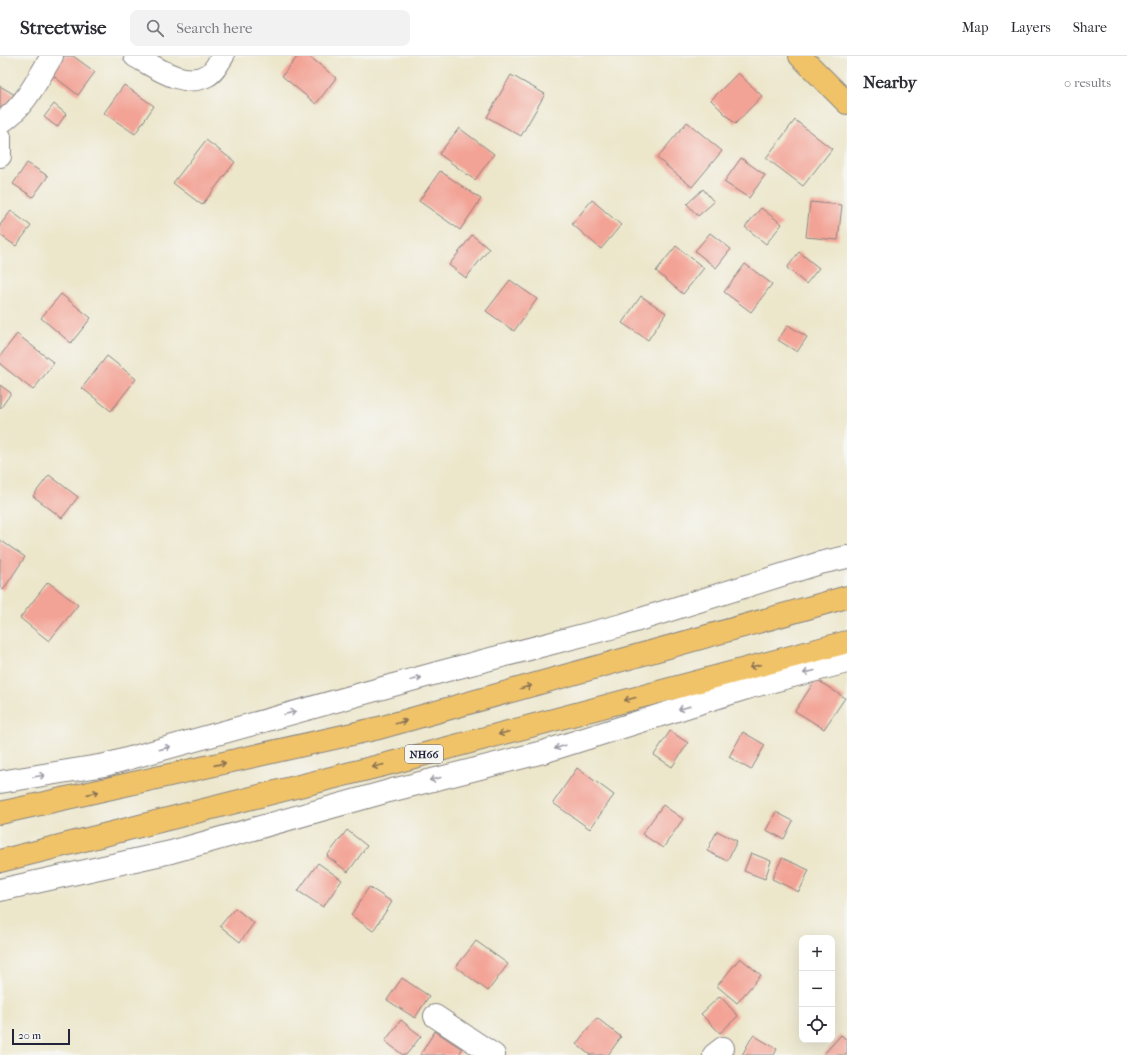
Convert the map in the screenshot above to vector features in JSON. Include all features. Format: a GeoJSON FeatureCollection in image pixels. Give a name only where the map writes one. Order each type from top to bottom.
{"type":"FeatureCollection","features":[{"type":"Feature","properties":{"kind":"main road"},"geometry":{"type":"LineString","coordinates":[[800,56],[847,103]]}},
{"type":"Feature","properties":{"kind":"main road"},"geometry":{"type":"LineString","coordinates":[[0,813],[379,728],[847,597]]}},
{"type":"Feature","properties":{"kind":"main road","name":"NH66"},"geometry":{"type":"LineString","coordinates":[[0,861],[387,764],[847,642]]}},
{"type":"Feature","properties":{"kind":"street"},"geometry":{"type":"LineString","coordinates":[[0,123],[12,115],[25,100],[52,56]]}},
{"type":"Feature","properties":{"kind":"street"},"geometry":{"type":"LineString","coordinates":[[135,56],[179,78],[194,80],[209,75],[223,56]]}},
{"type":"Feature","properties":{"kind":"street"},"geometry":{"type":"LineString","coordinates":[[0,137],[0,156]]}},
{"type":"Feature","properties":{"kind":"street"},"geometry":{"type":"LineString","coordinates":[[0,782],[105,765],[444,671],[622,625],[820,563],[847,556]]}},
{"type":"Feature","properties":{"kind":"street"},"geometry":{"type":"LineString","coordinates":[[0,890],[171,852],[389,791],[543,752],[750,687],[847,662]]}},
{"type":"Feature","properties":{"kind":"street"},"geometry":{"type":"LineString","coordinates":[[435,1016],[494,1055]]}},
{"type":"Feature","properties":{"kind":"building"},"geometry":{"type":"Polygon","coordinates":[[[64,56],[73,56],[95,72],[78,95],[51,74],[64,56]]]}},
{"type":"Feature","properties":{"kind":"building"},"geometry":{"type":"Polygon","coordinates":[[[298,56],[309,56],[336,78],[316,104],[282,76],[298,56]]]}},
{"type":"Feature","properties":{"kind":"building"},"geometry":{"type":"Polygon","coordinates":[[[738,73],[762,96],[735,124],[711,100],[738,73]]]}},
{"type":"Feature","properties":{"kind":"building"},"geometry":{"type":"Polygon","coordinates":[[[511,75],[545,94],[521,136],[487,117],[511,75]]]}},
{"type":"Feature","properties":{"kind":"building"},"geometry":{"type":"Polygon","coordinates":[[[124,85],[154,106],[135,134],[104,113],[124,85]]]}},
{"type":"Feature","properties":{"kind":"building"},"geometry":{"type":"Polygon","coordinates":[[[0,86],[15,95],[0,111],[0,86]]]}},
{"type":"Feature","properties":{"kind":"building"},"geometry":{"type":"Polygon","coordinates":[[[54,104],[66,114],[57,127],[44,117],[54,104]]]}},
{"type":"Feature","properties":{"kind":"building"},"geometry":{"type":"Polygon","coordinates":[[[795,120],[832,149],[803,186],[766,158],[795,120]]]}},
{"type":"Feature","properties":{"kind":"building"},"geometry":{"type":"Polygon","coordinates":[[[687,122],[722,151],[692,187],[657,158],[687,122]]]}},
{"type":"Feature","properties":{"kind":"building"},"geometry":{"type":"Polygon","coordinates":[[[459,128],[494,154],[475,180],[439,154],[459,128]]]}},
{"type":"Feature","properties":{"kind":"building"},"geometry":{"type":"Polygon","coordinates":[[[206,140],[235,162],[202,205],[173,183],[206,140]]]}},
{"type":"Feature","properties":{"kind":"building"},"geometry":{"type":"Polygon","coordinates":[[[741,158],[765,175],[749,198],[724,182],[741,158]]]}},
{"type":"Feature","properties":{"kind":"building"},"geometry":{"type":"Polygon","coordinates":[[[27,163],[48,176],[33,197],[13,184],[27,163]]]}},
{"type":"Feature","properties":{"kind":"building"},"geometry":{"type":"Polygon","coordinates":[[[440,171],[481,199],[460,230],[419,201],[440,171]]]}},
{"type":"Feature","properties":{"kind":"building"},"geometry":{"type":"Polygon","coordinates":[[[703,189],[714,202],[698,216],[687,204],[703,189]]]}},
{"type":"Feature","properties":{"kind":"building"},"geometry":{"type":"Polygon","coordinates":[[[592,200],[621,225],[601,249],[572,224],[592,200]]]}},
{"type":"Feature","properties":{"kind":"building"},"geometry":{"type":"Polygon","coordinates":[[[810,202],[842,205],[838,240],[806,237],[810,202]]]}},
{"type":"Feature","properties":{"kind":"building"},"geometry":{"type":"Polygon","coordinates":[[[761,208],[782,224],[766,244],[745,227],[761,208]]]}},
{"type":"Feature","properties":{"kind":"building"},"geometry":{"type":"Polygon","coordinates":[[[11,211],[31,226],[16,246],[0,235],[0,225],[11,211]]]}},
{"type":"Feature","properties":{"kind":"building"},"geometry":{"type":"Polygon","coordinates":[[[710,233],[731,249],[716,268],[695,251],[710,233]]]}},
{"type":"Feature","properties":{"kind":"building"},"geometry":{"type":"Polygon","coordinates":[[[472,235],[489,249],[466,278],[449,265],[472,235]]]}},
{"type":"Feature","properties":{"kind":"building"},"geometry":{"type":"Polygon","coordinates":[[[676,246],[704,268],[683,294],[656,271],[676,246]]]}},
{"type":"Feature","properties":{"kind":"building"},"geometry":{"type":"Polygon","coordinates":[[[799,252],[819,268],[806,284],[787,268],[799,252]]]}},
{"type":"Feature","properties":{"kind":"building"},"geometry":{"type":"Polygon","coordinates":[[[745,264],[772,284],[751,312],[724,292],[745,264]]]}},
{"type":"Feature","properties":{"kind":"building"},"geometry":{"type":"Polygon","coordinates":[[[510,280],[537,299],[514,331],[486,311],[510,280]]]}},
{"type":"Feature","properties":{"kind":"building"},"geometry":{"type":"Polygon","coordinates":[[[61,294],[91,318],[71,343],[41,318],[61,294]]]}},
{"type":"Feature","properties":{"kind":"building"},"geometry":{"type":"Polygon","coordinates":[[[641,296],[666,313],[648,340],[622,323],[641,296]]]}},
{"type":"Feature","properties":{"kind":"building"},"geometry":{"type":"Polygon","coordinates":[[[788,325],[807,337],[797,352],[778,340],[788,325]]]}},
{"type":"Feature","properties":{"kind":"building"},"geometry":{"type":"Polygon","coordinates":[[[17,334],[54,363],[33,390],[0,364],[0,356],[17,334]]]}},
{"type":"Feature","properties":{"kind":"building"},"geometry":{"type":"Polygon","coordinates":[[[107,356],[136,379],[111,411],[82,388],[107,356]]]}},
{"type":"Feature","properties":{"kind":"building"},"geometry":{"type":"Polygon","coordinates":[[[0,385],[11,393],[0,409],[0,385]]]}},
{"type":"Feature","properties":{"kind":"building"},"geometry":{"type":"Polygon","coordinates":[[[49,475],[78,497],[62,518],[33,496],[49,475]]]}},
{"type":"Feature","properties":{"kind":"building"},"geometry":{"type":"Polygon","coordinates":[[[0,540],[25,557],[3,590],[0,588],[0,540]]]}},
{"type":"Feature","properties":{"kind":"building"},"geometry":{"type":"Polygon","coordinates":[[[48,582],[78,605],[49,641],[20,618],[48,582]]]}},
{"type":"Feature","properties":{"kind":"building"},"geometry":{"type":"Polygon","coordinates":[[[816,679],[845,698],[824,729],[795,711],[816,679]]]}},
{"type":"Feature","properties":{"kind":"building"},"geometry":{"type":"Polygon","coordinates":[[[670,731],[688,743],[672,767],[654,755],[670,731]]]}},
{"type":"Feature","properties":{"kind":"building"},"geometry":{"type":"Polygon","coordinates":[[[743,732],[765,745],[751,770],[729,757],[743,732]]]}},
{"type":"Feature","properties":{"kind":"building"},"geometry":{"type":"Polygon","coordinates":[[[577,768],[614,795],[590,829],[553,803],[577,768]]]}},
{"type":"Feature","properties":{"kind":"building"},"geometry":{"type":"Polygon","coordinates":[[[663,805],[683,819],[663,848],[642,834],[663,805]]]}},
{"type":"Feature","properties":{"kind":"building"},"geometry":{"type":"Polygon","coordinates":[[[776,812],[793,821],[784,839],[766,830],[776,812]]]}},
{"type":"Feature","properties":{"kind":"building"},"geometry":{"type":"Polygon","coordinates":[[[347,830],[367,846],[348,872],[327,856],[347,830]]]}},
{"type":"Feature","properties":{"kind":"building"},"geometry":{"type":"Polygon","coordinates":[[[717,831],[737,841],[727,861],[707,851],[717,831]]]}},
{"type":"Feature","properties":{"kind":"building"},"geometry":{"type":"Polygon","coordinates":[[[751,853],[771,861],[765,879],[744,871],[751,853]]]}},
{"type":"Feature","properties":{"kind":"building"},"geometry":{"type":"Polygon","coordinates":[[[782,858],[809,870],[799,892],[772,879],[782,858]]]}},
{"type":"Feature","properties":{"kind":"building"},"geometry":{"type":"Polygon","coordinates":[[[318,863],[342,880],[323,907],[298,891],[318,863]]]}},
{"type":"Feature","properties":{"kind":"building"},"geometry":{"type":"Polygon","coordinates":[[[369,887],[392,902],[373,931],[351,915],[369,887]]]}},
{"type":"Feature","properties":{"kind":"building"},"geometry":{"type":"Polygon","coordinates":[[[235,908],[254,923],[240,942],[220,926],[235,908]]]}},
{"type":"Feature","properties":{"kind":"building"},"geometry":{"type":"Polygon","coordinates":[[[476,941],[508,964],[488,991],[456,967],[476,941]]]}},
{"type":"Feature","properties":{"kind":"building"},"geometry":{"type":"Polygon","coordinates":[[[740,958],[761,975],[737,1003],[717,986],[740,958]]]}},
{"type":"Feature","properties":{"kind":"building"},"geometry":{"type":"Polygon","coordinates":[[[402,978],[429,996],[415,1018],[387,1000],[402,978]]]}},
{"type":"Feature","properties":{"kind":"building"},"geometry":{"type":"Polygon","coordinates":[[[720,996],[738,1016],[720,1033],[701,1014],[720,996]]]}},
{"type":"Feature","properties":{"kind":"building"},"geometry":{"type":"Polygon","coordinates":[[[597,1018],[621,1037],[608,1055],[590,1055],[576,1044],[597,1018]]]}},
{"type":"Feature","properties":{"kind":"building"},"geometry":{"type":"Polygon","coordinates":[[[401,1020],[421,1036],[406,1055],[403,1055],[385,1041],[401,1020]]]}},
{"type":"Feature","properties":{"kind":"building"},"geometry":{"type":"Polygon","coordinates":[[[435,1031],[462,1049],[459,1055],[420,1055],[435,1031]]]}},
{"type":"Feature","properties":{"kind":"building"},"geometry":{"type":"Polygon","coordinates":[[[753,1035],[777,1049],[774,1055],[742,1055],[753,1035]]]}},
{"type":"Feature","properties":{"kind":"building"},"geometry":{"type":"Polygon","coordinates":[[[841,1035],[847,1040],[847,1055],[823,1055],[835,1043],[841,1035]]]}}]}
